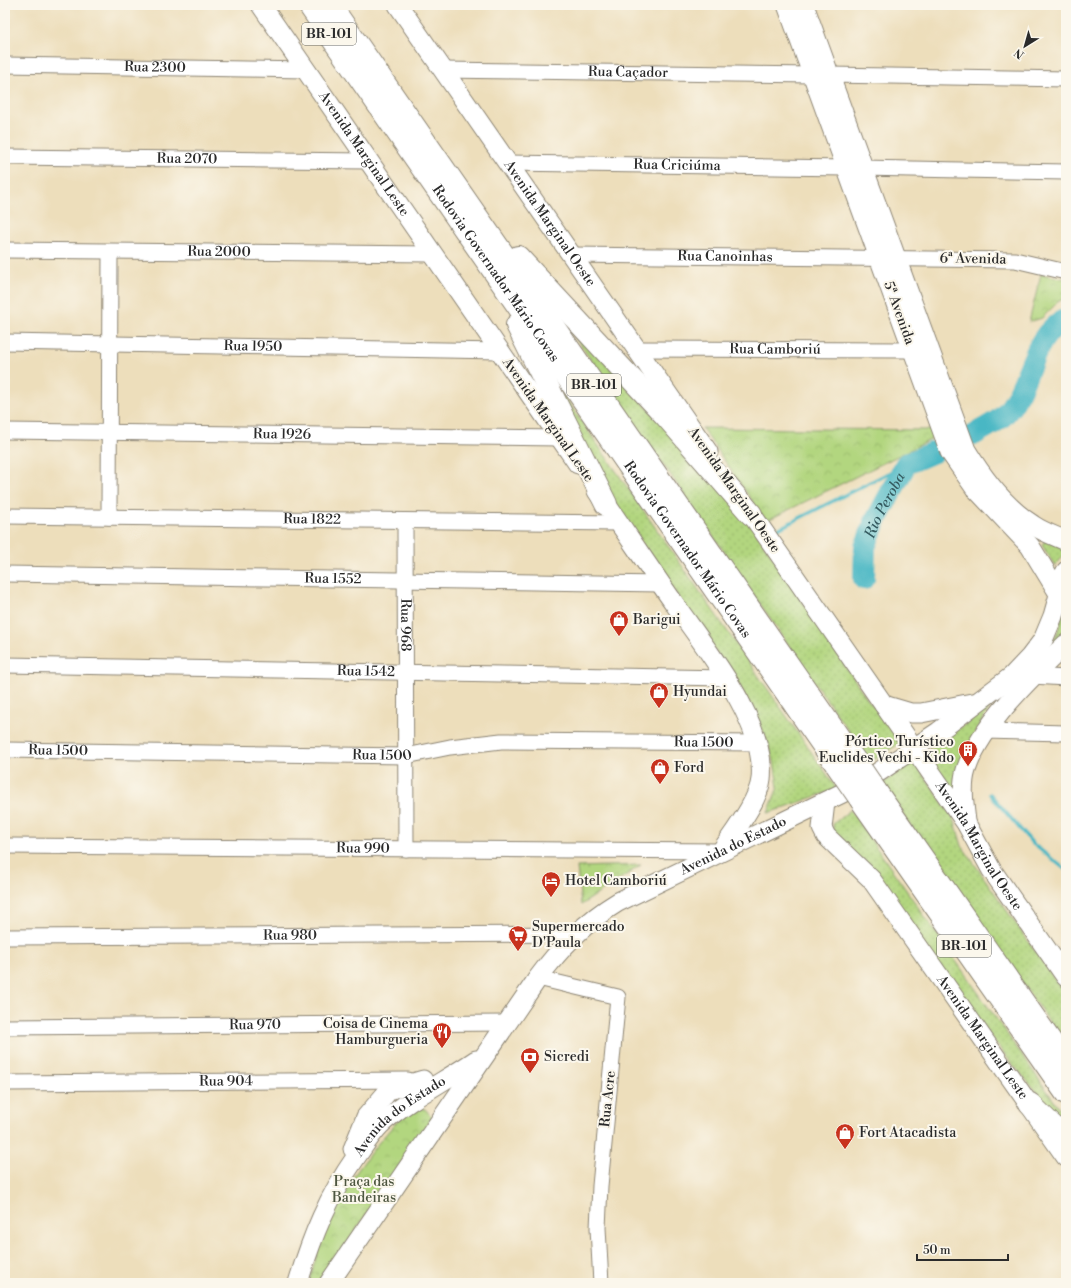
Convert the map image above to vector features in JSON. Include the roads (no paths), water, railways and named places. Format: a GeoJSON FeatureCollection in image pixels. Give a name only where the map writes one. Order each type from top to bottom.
{"type":"FeatureCollection","features":[{"type":"Feature","properties":{"kind":"highway","name":"Rodovia Governador Mário Covas"},"geometry":{"type":"LineString","coordinates":[[309,5],[463,227],[860,783],[1066,1063]]}},
{"type":"Feature","properties":{"kind":"highway","name":"Rodovia Governador Mário Covas"},"geometry":{"type":"LineString","coordinates":[[330,5],[470,206],[860,783],[1066,1092]]}},
{"type":"Feature","properties":{"kind":"highway"},"geometry":{"type":"LineString","coordinates":[[470,206],[659,409],[751,514]]}},
{"type":"Feature","properties":{"kind":"highway"},"geometry":{"type":"LineString","coordinates":[[463,227],[524,338],[606,504]]}},
{"type":"Feature","properties":{"kind":"highway"},"geometry":{"type":"LineString","coordinates":[[1030,1104],[1066,1139]]}},
{"type":"Feature","properties":{"kind":"main road","name":"Avenida Marginal Leste"},"geometry":{"type":"LineString","coordinates":[[260,5],[726,678],[750,724],[757,743],[761,780],[748,812],[721,851]]}},
{"type":"Feature","properties":{"kind":"main road","name":"Avenida Marginal Oeste"},"geometry":{"type":"LineString","coordinates":[[398,5],[966,822],[991,869],[1066,977]]}},
{"type":"Feature","properties":{"kind":"main road","name":"5ª Avenida"},"geometry":{"type":"LineString","coordinates":[[787,5],[821,75]]}},
{"type":"Feature","properties":{"kind":"main road","name":"5ª Avenida"},"geometry":{"type":"LineString","coordinates":[[804,5],[821,75],[854,168],[887,258],[966,450],[993,489],[1013,509],[1032,525],[1066,541]]}},
{"type":"Feature","properties":{"kind":"main road","name":"5ª Avenida"},"geometry":{"type":"LineString","coordinates":[[887,258],[912,350],[945,439],[957,464],[975,488],[1030,546],[1062,598]]}},
{"type":"Feature","properties":{"kind":"main road","name":"Avenida do Estado"},"geometry":{"type":"LineString","coordinates":[[328,1283],[506,1023],[538,978],[575,934],[602,912],[618,902],[825,802],[860,783],[914,749],[979,702],[1012,676],[1030,657],[1043,640],[1062,598],[1060,582],[1066,571]]}},
{"type":"Feature","properties":{"kind":"main road"},"geometry":{"type":"LineString","coordinates":[[966,822],[964,803],[965,777],[975,748],[986,731],[1032,676],[1066,644]]}},
{"type":"Feature","properties":{"kind":"main road"},"geometry":{"type":"LineString","coordinates":[[884,705],[911,713],[921,713],[979,702]]}},
{"type":"Feature","properties":{"kind":"main road","name":"Avenida Marginal Leste"},"geometry":{"type":"LineString","coordinates":[[825,802],[822,828],[826,836],[870,879],[1066,1157]]}},
{"type":"Feature","properties":{"kind":"main road","name":"Avenida do Estado"},"geometry":{"type":"LineString","coordinates":[[298,1283],[309,1247],[322,1214],[342,1177],[380,1126],[396,1112],[484,1055]]}},
{"type":"Feature","properties":{"kind":"main road"},"geometry":{"type":"LineString","coordinates":[[342,1177],[366,1117],[389,1090],[423,1080]]}},
{"type":"Feature","properties":{"kind":"street","name":"Rua 2300"},"geometry":{"type":"LineString","coordinates":[[5,65],[306,70]]}},
{"type":"Feature","properties":{"kind":"street","name":"Rua Caçador"},"geometry":{"type":"LineString","coordinates":[[442,70],[1066,79]]}},
{"type":"Feature","properties":{"kind":"street","name":"Rua 2070"},"geometry":{"type":"LineString","coordinates":[[5,157],[368,161]]}},
{"type":"Feature","properties":{"kind":"street","name":"Rua Criciúma"},"geometry":{"type":"LineString","coordinates":[[507,163],[1066,172]]}},
{"type":"Feature","properties":{"kind":"street","name":"Rua 2000"},"geometry":{"type":"LineString","coordinates":[[5,250],[433,254]]}},
{"type":"Feature","properties":{"kind":"street"},"geometry":{"type":"LineString","coordinates":[[109,517],[110,252]]}},
{"type":"Feature","properties":{"kind":"street","name":"Rua Canoinhas"},"geometry":{"type":"LineString","coordinates":[[572,256],[887,258]]}},
{"type":"Feature","properties":{"kind":"street","name":"6ª Avenida"},"geometry":{"type":"LineString","coordinates":[[887,258],[1015,260],[1066,272]]}},
{"type":"Feature","properties":{"kind":"street","name":"Rua 1950"},"geometry":{"type":"LineString","coordinates":[[5,342],[500,351]]}},
{"type":"Feature","properties":{"kind":"street","name":"Rua Camboriú"},"geometry":{"type":"LineString","coordinates":[[637,349],[912,350]]}},
{"type":"Feature","properties":{"kind":"street","name":"Rua 1926"},"geometry":{"type":"LineString","coordinates":[[5,431],[560,438]]}},
{"type":"Feature","properties":{"kind":"street","name":"Rua 1822"},"geometry":{"type":"LineString","coordinates":[[5,516],[619,523]]}},
{"type":"Feature","properties":{"kind":"street","name":"Rua 968"},"geometry":{"type":"LineString","coordinates":[[404,521],[406,849]]}},
{"type":"Feature","properties":{"kind":"street","name":"Rua 1552"},"geometry":{"type":"LineString","coordinates":[[5,574],[661,584]]}},
{"type":"Feature","properties":{"kind":"street","name":"Rua 1542"},"geometry":{"type":"LineString","coordinates":[[5,665],[726,678]]}},
{"type":"Feature","properties":{"kind":"street"},"geometry":{"type":"LineString","coordinates":[[1032,676],[1066,678]]}},
{"type":"Feature","properties":{"kind":"street"},"geometry":{"type":"LineString","coordinates":[[986,731],[1066,733]]}},
{"type":"Feature","properties":{"kind":"street","name":"Rua 1500"},"geometry":{"type":"LineString","coordinates":[[5,750],[406,756],[450,747],[502,741],[757,743]]}},
{"type":"Feature","properties":{"kind":"street","name":"Rua 990"},"geometry":{"type":"LineString","coordinates":[[5,846],[721,851]]}},
{"type":"Feature","properties":{"kind":"street","name":"Rua 980"},"geometry":{"type":"LineString","coordinates":[[5,937],[575,934]]}},
{"type":"Feature","properties":{"kind":"street","name":"Rua Acre"},"geometry":{"type":"LineString","coordinates":[[538,978],[618,997],[600,1186],[598,1228],[601,1283]]}},
{"type":"Feature","properties":{"kind":"street","name":"Rua 970"},"geometry":{"type":"LineString","coordinates":[[5,1027],[506,1023]]}},
{"type":"Feature","properties":{"kind":"street","name":"Rua 904"},"geometry":{"type":"LineString","coordinates":[[5,1083],[447,1080]]}},
{"type":"Feature","properties":{"kind":"waterway","name":"Rio Peroba"},"geometry":{"type":"LineString","coordinates":[[975,434],[1000,419],[1012,405],[1044,338],[1054,327],[1066,319]]}},
{"type":"Feature","properties":{"kind":"waterway","name":"Rio Peroba"},"geometry":{"type":"LineString","coordinates":[[864,579],[865,547],[875,522],[906,464],[934,452]]}},
{"type":"Feature","properties":{"kind":"waterway"},"geometry":{"type":"LineString","coordinates":[[776,530],[906,464]]}},
{"type":"Feature","properties":{"kind":"waterway","name":"Rio Peroba"},"geometry":{"type":"LineString","coordinates":[[990,794],[1033,844],[1066,870]]}},
{"type":"Feature","properties":{"kind":"place","name":"Barigui"},"geometry":{"type":"Point","coordinates":[619,637]}},
{"type":"Feature","properties":{"kind":"place","name":"Hyundai"},"geometry":{"type":"Point","coordinates":[659,709]}},
{"type":"Feature","properties":{"kind":"place","name":"Pórtico Turístico Euclides Vechi - Kido"},"geometry":{"type":"Point","coordinates":[968,767]}},
{"type":"Feature","properties":{"kind":"place","name":"Ford"},"geometry":{"type":"Point","coordinates":[660,785]}},
{"type":"Feature","properties":{"kind":"place","name":"Hotel Camboriú"},"geometry":{"type":"Point","coordinates":[551,898]}},
{"type":"Feature","properties":{"kind":"place","name":"Supermercado D'Paula"},"geometry":{"type":"Point","coordinates":[518,952]}},
{"type":"Feature","properties":{"kind":"place","name":"Coisa de Cinema Hamburgueria"},"geometry":{"type":"Point","coordinates":[442,1049]}},
{"type":"Feature","properties":{"kind":"place","name":"Sicredi"},"geometry":{"type":"Point","coordinates":[530,1074]}},
{"type":"Feature","properties":{"kind":"place","name":"Fort Atacadista"},"geometry":{"type":"Point","coordinates":[845,1150]}},
{"type":"Feature","properties":{"kind":"park label","name":"Praça das Bandeiras"},"geometry":{"type":"Point","coordinates":[364,1190]}}]}
